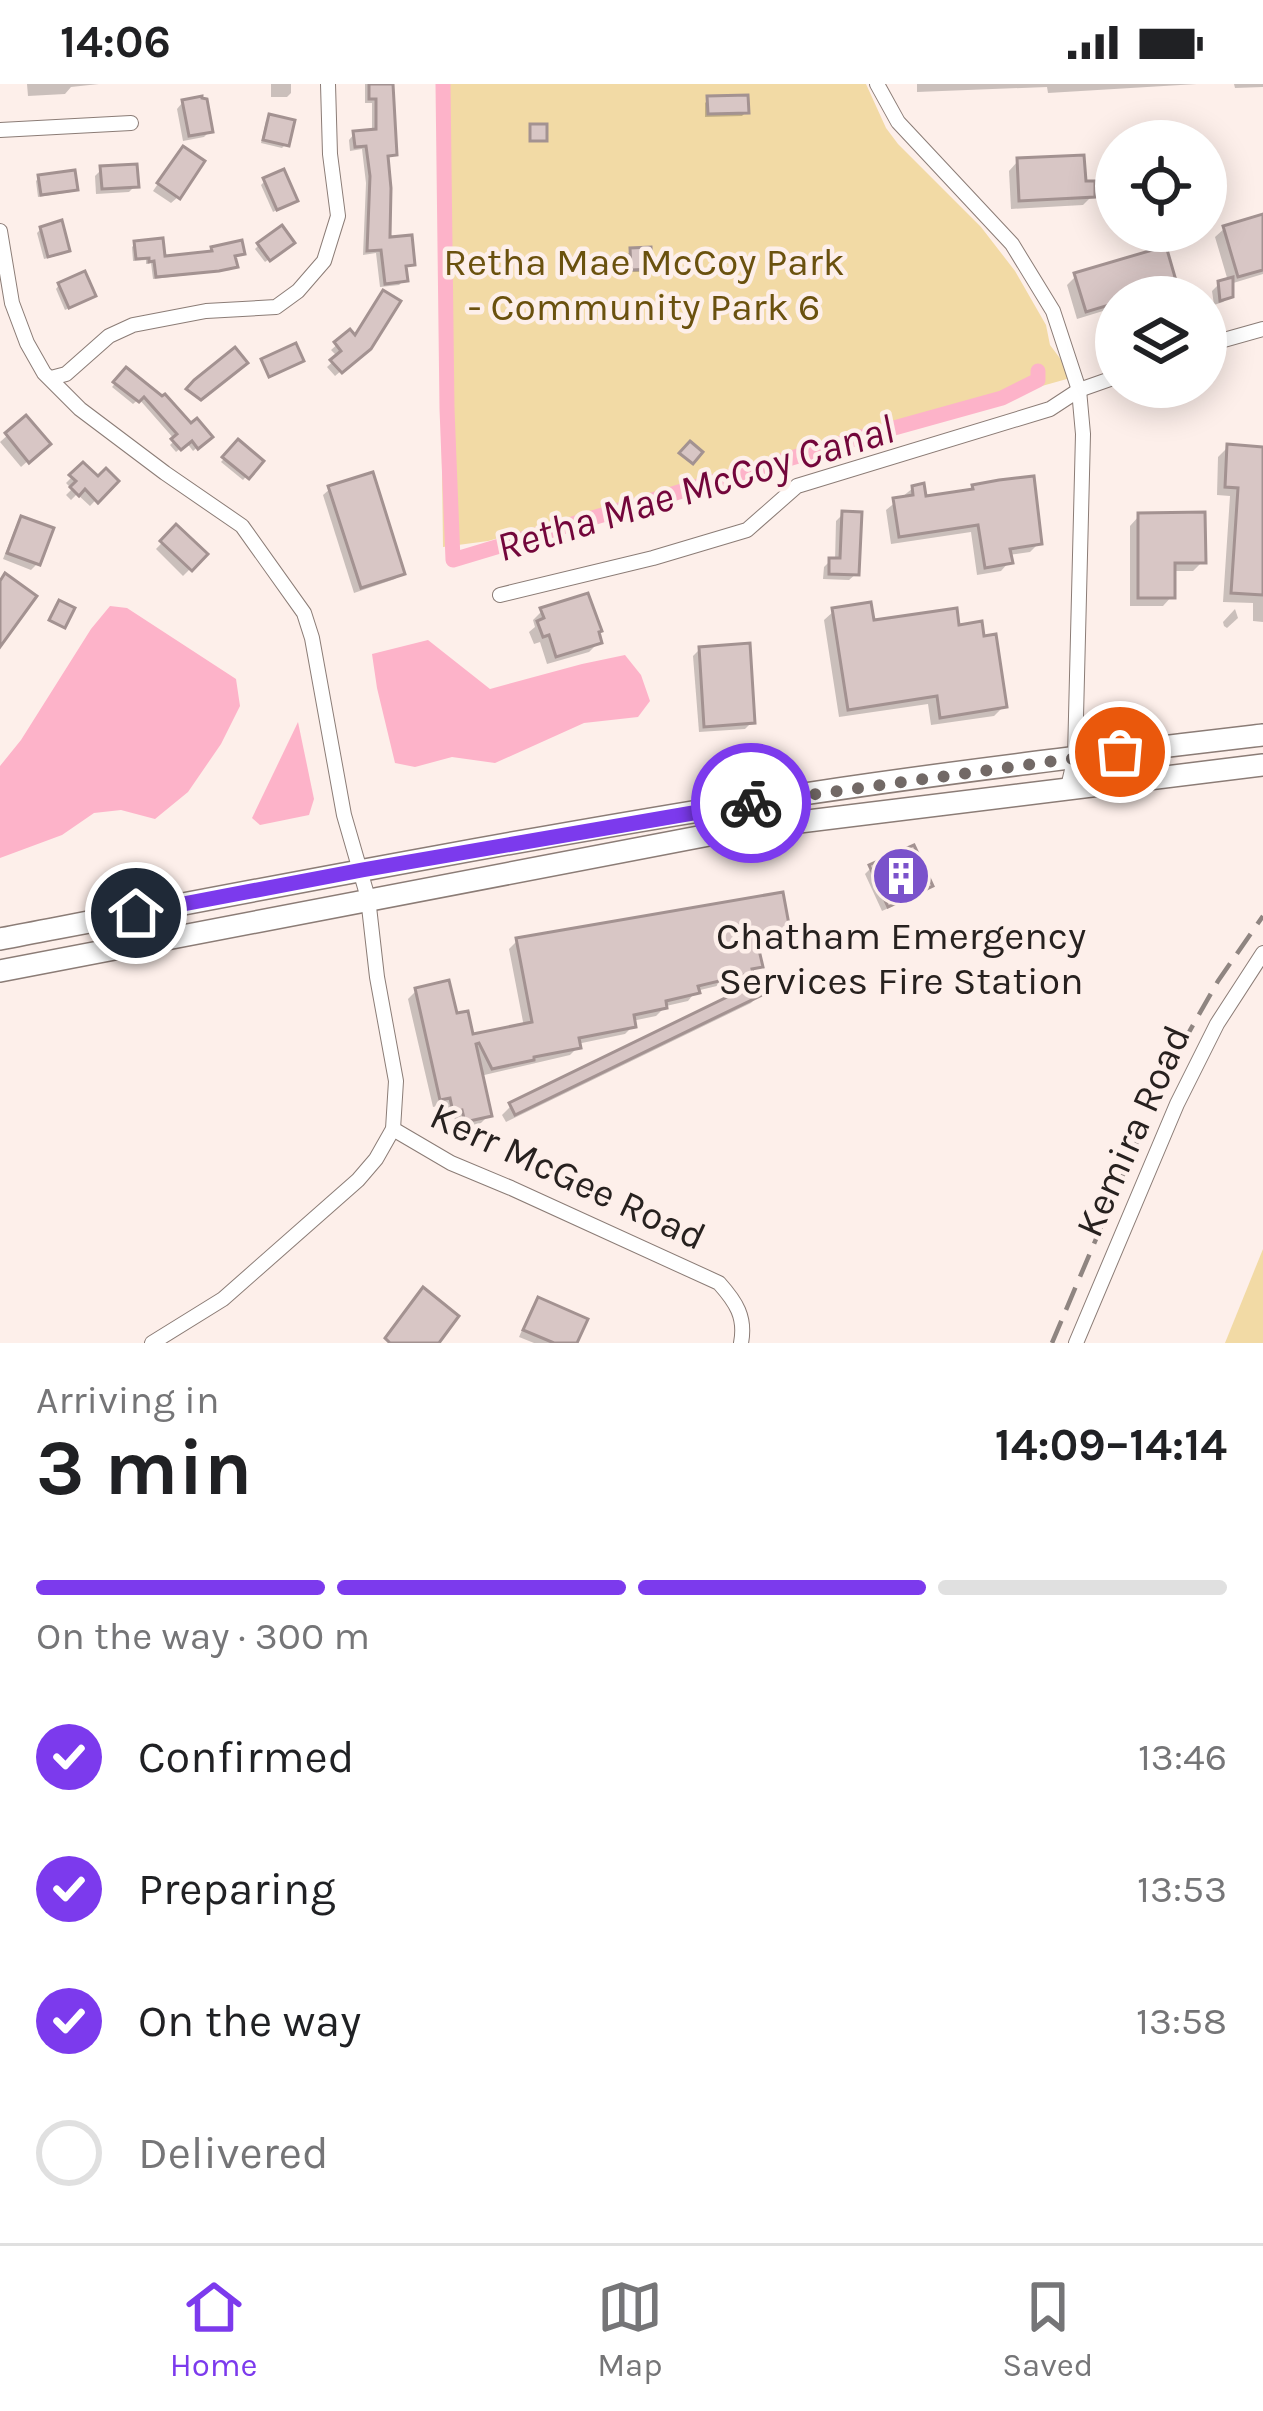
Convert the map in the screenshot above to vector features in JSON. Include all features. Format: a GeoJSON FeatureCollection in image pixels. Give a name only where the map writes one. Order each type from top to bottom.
{"type":"FeatureCollection","features":[{"type":"Feature","properties":{"kind":"main road"},"geometry":{"type":"LineString","coordinates":[[0,939],[362,870],[806,794],[1263,735]]}},
{"type":"Feature","properties":{"kind":"main road"},"geometry":{"type":"LineString","coordinates":[[0,971],[735,830],[1263,765]]}},
{"type":"Feature","properties":{"kind":"street"},"geometry":{"type":"LineString","coordinates":[[51,378],[66,374],[109,336],[133,326],[206,311],[276,307],[298,291],[324,262],[338,216],[328,84]]}},
{"type":"Feature","properties":{"kind":"street"},"geometry":{"type":"LineString","coordinates":[[877,84],[898,122],[1012,244],[1053,311],[1079,390],[1083,434],[1075,757],[1068,787]]}},
{"type":"Feature","properties":{"kind":"street"},"geometry":{"type":"LineString","coordinates":[[0,130],[131,123]]}},
{"type":"Feature","properties":{"kind":"street"},"geometry":{"type":"LineString","coordinates":[[0,231],[12,303],[44,373],[80,409],[242,526],[304,614],[344,815],[368,898],[396,1082],[393,1130],[376,1159],[223,1299],[152,1343]]}},
{"type":"Feature","properties":{"kind":"street"},"geometry":{"type":"LineString","coordinates":[[1227,339],[1263,328]]}},
{"type":"Feature","properties":{"kind":"street"},"geometry":{"type":"LineString","coordinates":[[500,596],[747,530],[797,486],[1050,410],[1095,384]]}},
{"type":"Feature","properties":{"kind":"street","name":"Kemira Road"},"geometry":{"type":"LineString","coordinates":[[1076,1343],[1177,1104],[1216,1024],[1263,953]]}},
{"type":"Feature","properties":{"kind":"street","name":"Kerr McGee Road"},"geometry":{"type":"LineString","coordinates":[[393,1130],[451,1163],[719,1283],[741,1314],[741,1343]]}},
{"type":"Feature","properties":{"kind":"green space","name":"Retha Mae McCoy Park - Community Park 6"},"geometry":{"type":"Polygon","coordinates":[[[437,84],[866,84],[898,144],[981,227],[1015,271],[1046,325],[1050,345],[1074,377],[488,541],[443,547],[437,84]]]}},
{"type":"Feature","properties":{"kind":"green space"},"geometry":{"type":"Polygon","coordinates":[[[1263,1249],[1263,1343],[1225,1343],[1263,1249]]]}},
{"type":"Feature","properties":{"kind":"shaded area"},"geometry":{"type":"Polygon","coordinates":[[[110,606],[127,608],[236,679],[240,706],[188,792],[155,819],[121,810],[94,813],[62,835],[0,858],[0,766],[110,606]]]}},
{"type":"Feature","properties":{"kind":"shaded area"},"geometry":{"type":"Polygon","coordinates":[[[428,640],[490,689],[625,655],[641,675],[650,701],[638,717],[584,723],[495,763],[452,757],[415,767],[395,763],[372,654],[428,640]]]}},
{"type":"Feature","properties":{"kind":"shaded area"},"geometry":{"type":"Polygon","coordinates":[[[298,722],[314,799],[309,815],[260,825],[252,818],[298,722]]]}},
{"type":"Feature","properties":{"kind":"building"},"geometry":{"type":"Polygon","coordinates":[[[369,84],[393,84],[397,155],[388,156],[390,237],[412,235],[415,265],[406,266],[408,281],[385,284],[381,250],[367,251],[370,176],[366,146],[355,147],[353,131],[376,129],[376,99],[369,99],[369,84]]]}},
{"type":"Feature","properties":{"kind":"building"},"geometry":{"type":"Polygon","coordinates":[[[748,95],[749,113],[708,114],[707,96],[748,95]]]}},
{"type":"Feature","properties":{"kind":"building"},"geometry":{"type":"Polygon","coordinates":[[[207,99],[213,132],[189,136],[182,100],[207,99]]]}},
{"type":"Feature","properties":{"kind":"building"},"geometry":{"type":"Polygon","coordinates":[[[269,114],[295,120],[289,146],[263,140],[269,114]]]}},
{"type":"Feature","properties":{"kind":"building"},"geometry":{"type":"Polygon","coordinates":[[[530,124],[547,124],[547,141],[530,141],[530,124]]]}},
{"type":"Feature","properties":{"kind":"building"},"geometry":{"type":"Polygon","coordinates":[[[183,146],[205,161],[180,199],[157,183],[183,146]]]}},
{"type":"Feature","properties":{"kind":"building"},"geometry":{"type":"Polygon","coordinates":[[[1084,155],[1086,181],[1095,181],[1095,197],[1019,201],[1017,158],[1084,155]]]}},
{"type":"Feature","properties":{"kind":"building"},"geometry":{"type":"Polygon","coordinates":[[[137,164],[139,187],[102,189],[100,166],[137,164]]]}},
{"type":"Feature","properties":{"kind":"building"},"geometry":{"type":"Polygon","coordinates":[[[284,169],[298,201],[277,210],[263,178],[284,169]]]}},
{"type":"Feature","properties":{"kind":"building"},"geometry":{"type":"Polygon","coordinates":[[[75,170],[78,190],[41,195],[38,175],[75,170]]]}},
{"type":"Feature","properties":{"kind":"building"},"geometry":{"type":"Polygon","coordinates":[[[1263,214],[1263,270],[1238,277],[1227,225],[1263,214]]]}},
{"type":"Feature","properties":{"kind":"building"},"geometry":{"type":"Polygon","coordinates":[[[62,220],[70,251],[48,257],[40,227],[62,220]]]}},
{"type":"Feature","properties":{"kind":"building"},"geometry":{"type":"Polygon","coordinates":[[[282,225],[295,243],[270,261],[257,243],[282,225]]]}},
{"type":"Feature","properties":{"kind":"building"},"geometry":{"type":"Polygon","coordinates":[[[163,238],[165,256],[212,251],[211,247],[242,240],[245,254],[235,256],[238,267],[156,277],[154,261],[136,259],[134,241],[163,238]]]}},
{"type":"Feature","properties":{"kind":"building"},"geometry":{"type":"Polygon","coordinates":[[[651,247],[652,269],[631,270],[630,248],[651,247]]]}},
{"type":"Feature","properties":{"kind":"building"},"geometry":{"type":"Polygon","coordinates":[[[1146,252],[1168,252],[1175,276],[1095,276],[1095,309],[1086,312],[1074,273],[1146,252]]]}},
{"type":"Feature","properties":{"kind":"building"},"geometry":{"type":"Polygon","coordinates":[[[85,271],[96,296],[69,308],[58,283],[85,271]]]}},
{"type":"Feature","properties":{"kind":"building"},"geometry":{"type":"Polygon","coordinates":[[[1233,277],[1233,297],[1227,299],[1227,279],[1233,277]]]}},
{"type":"Feature","properties":{"kind":"building"},"geometry":{"type":"Polygon","coordinates":[[[383,290],[401,301],[371,349],[342,373],[330,360],[341,351],[334,342],[350,329],[355,335],[383,290]]]}},
{"type":"Feature","properties":{"kind":"building"},"geometry":{"type":"Polygon","coordinates":[[[296,343],[304,361],[269,377],[261,359],[296,343]]]}},
{"type":"Feature","properties":{"kind":"building"},"geometry":{"type":"Polygon","coordinates":[[[235,347],[248,363],[201,400],[186,389],[194,380],[235,347]]]}},
{"type":"Feature","properties":{"kind":"building"},"geometry":{"type":"Polygon","coordinates":[[[126,367],[165,394],[191,423],[197,418],[213,437],[198,449],[192,441],[181,450],[171,439],[177,434],[144,397],[139,402],[113,382],[126,367]]]}},
{"type":"Feature","properties":{"kind":"building"},"geometry":{"type":"Polygon","coordinates":[[[26,415],[51,444],[29,463],[5,433],[26,415]]]}},
{"type":"Feature","properties":{"kind":"building"},"geometry":{"type":"Polygon","coordinates":[[[238,439],[264,461],[249,479],[222,457],[238,439]]]}},
{"type":"Feature","properties":{"kind":"building"},"geometry":{"type":"Polygon","coordinates":[[[690,441],[703,452],[693,464],[679,453],[690,441]]]}},
{"type":"Feature","properties":{"kind":"building"},"geometry":{"type":"Polygon","coordinates":[[[1227,444],[1263,447],[1263,595],[1231,593],[1238,488],[1225,487],[1227,444]]]}},
{"type":"Feature","properties":{"kind":"building"},"geometry":{"type":"Polygon","coordinates":[[[83,462],[98,476],[106,468],[119,481],[98,503],[85,489],[79,496],[70,487],[76,481],[69,475],[83,462]]]}},
{"type":"Feature","properties":{"kind":"building"},"geometry":{"type":"Polygon","coordinates":[[[373,472],[405,574],[361,588],[328,486],[373,472]]]}},
{"type":"Feature","properties":{"kind":"building"},"geometry":{"type":"Polygon","coordinates":[[[1034,476],[1042,544],[1010,549],[1013,563],[985,568],[978,525],[899,537],[893,498],[913,495],[912,486],[924,483],[926,496],[1034,476]]]}},
{"type":"Feature","properties":{"kind":"building"},"geometry":{"type":"Polygon","coordinates":[[[842,511],[862,512],[859,575],[829,574],[829,558],[840,558],[842,511]]]}},
{"type":"Feature","properties":{"kind":"building"},"geometry":{"type":"Polygon","coordinates":[[[1205,512],[1206,563],[1175,563],[1175,598],[1138,598],[1138,513],[1205,512]]]}},
{"type":"Feature","properties":{"kind":"building"},"geometry":{"type":"Polygon","coordinates":[[[21,516],[54,528],[40,565],[7,553],[21,516]]]}},
{"type":"Feature","properties":{"kind":"building"},"geometry":{"type":"Polygon","coordinates":[[[176,524],[208,554],[192,571],[160,541],[176,524]]]}},
{"type":"Feature","properties":{"kind":"building"},"geometry":{"type":"Polygon","coordinates":[[[5,573],[37,596],[0,647],[0,581],[5,573]]]}},
{"type":"Feature","properties":{"kind":"building"},"geometry":{"type":"Polygon","coordinates":[[[588,593],[602,643],[556,657],[549,635],[543,637],[537,621],[544,618],[540,608],[588,593]]]}},
{"type":"Feature","properties":{"kind":"building"},"geometry":{"type":"Polygon","coordinates":[[[59,600],[75,608],[65,628],[49,620],[59,600]]]}},
{"type":"Feature","properties":{"kind":"building"},"geometry":{"type":"Polygon","coordinates":[[[871,602],[874,620],[957,608],[959,625],[982,621],[984,636],[996,634],[1007,707],[940,718],[937,696],[848,710],[832,608],[871,602]]]}},
{"type":"Feature","properties":{"kind":"building"},"geometry":{"type":"Polygon","coordinates":[[[750,643],[755,723],[704,727],[699,647],[750,643]]]}},
{"type":"Feature","properties":{"kind":"building","name":"Chatham Emergency Services Fire Station"},"geometry":{"type":"Polygon","coordinates":[[[914,845],[933,886],[888,907],[869,865],[914,845]]]}},
{"type":"Feature","properties":{"kind":"building"},"geometry":{"type":"Polygon","coordinates":[[[783,892],[790,930],[756,937],[763,967],[698,986],[700,993],[666,1001],[667,1008],[634,1015],[636,1027],[579,1038],[581,1048],[492,1069],[476,1044],[492,1116],[465,1122],[462,1110],[453,1112],[450,1098],[440,1100],[415,988],[449,980],[457,1013],[468,1011],[473,1034],[532,1022],[516,938],[783,892]]]}},
{"type":"Feature","properties":{"kind":"building"},"geometry":{"type":"Polygon","coordinates":[[[758,982],[764,994],[515,1115],[509,1103],[758,982]]]}},
{"type":"Feature","properties":{"kind":"building"},"geometry":{"type":"Polygon","coordinates":[[[423,1287],[459,1316],[439,1343],[390,1343],[385,1338],[423,1287]]]}},
{"type":"Feature","properties":{"kind":"building"},"geometry":{"type":"Polygon","coordinates":[[[538,1297],[588,1319],[577,1343],[554,1343],[523,1330],[538,1297]]]}},
{"type":"Feature","properties":{"kind":"waterway","name":"Retha Mae McCoy Canal"},"geometry":{"type":"LineString","coordinates":[[443,84],[453,560],[1002,398],[1038,380],[1038,371]]}},
{"type":"Feature","properties":{"kind":"railway"},"geometry":{"type":"LineString","coordinates":[[1052,1343],[1167,1071],[1218,981],[1263,916]]}},
{"type":"Feature","properties":{"kind":"way so far"},"geometry":{"type":"LineString","coordinates":[[751,803],[1120,752]]}},
{"type":"Feature","properties":{"kind":"place","name":"Chatham Emergency Services Fire Station"},"geometry":{"type":"Point","coordinates":[901,876]}},
{"type":"Feature","properties":{"kind":"route"},"geometry":{"type":"LineString","coordinates":[[136,913],[751,803]]}}]}
